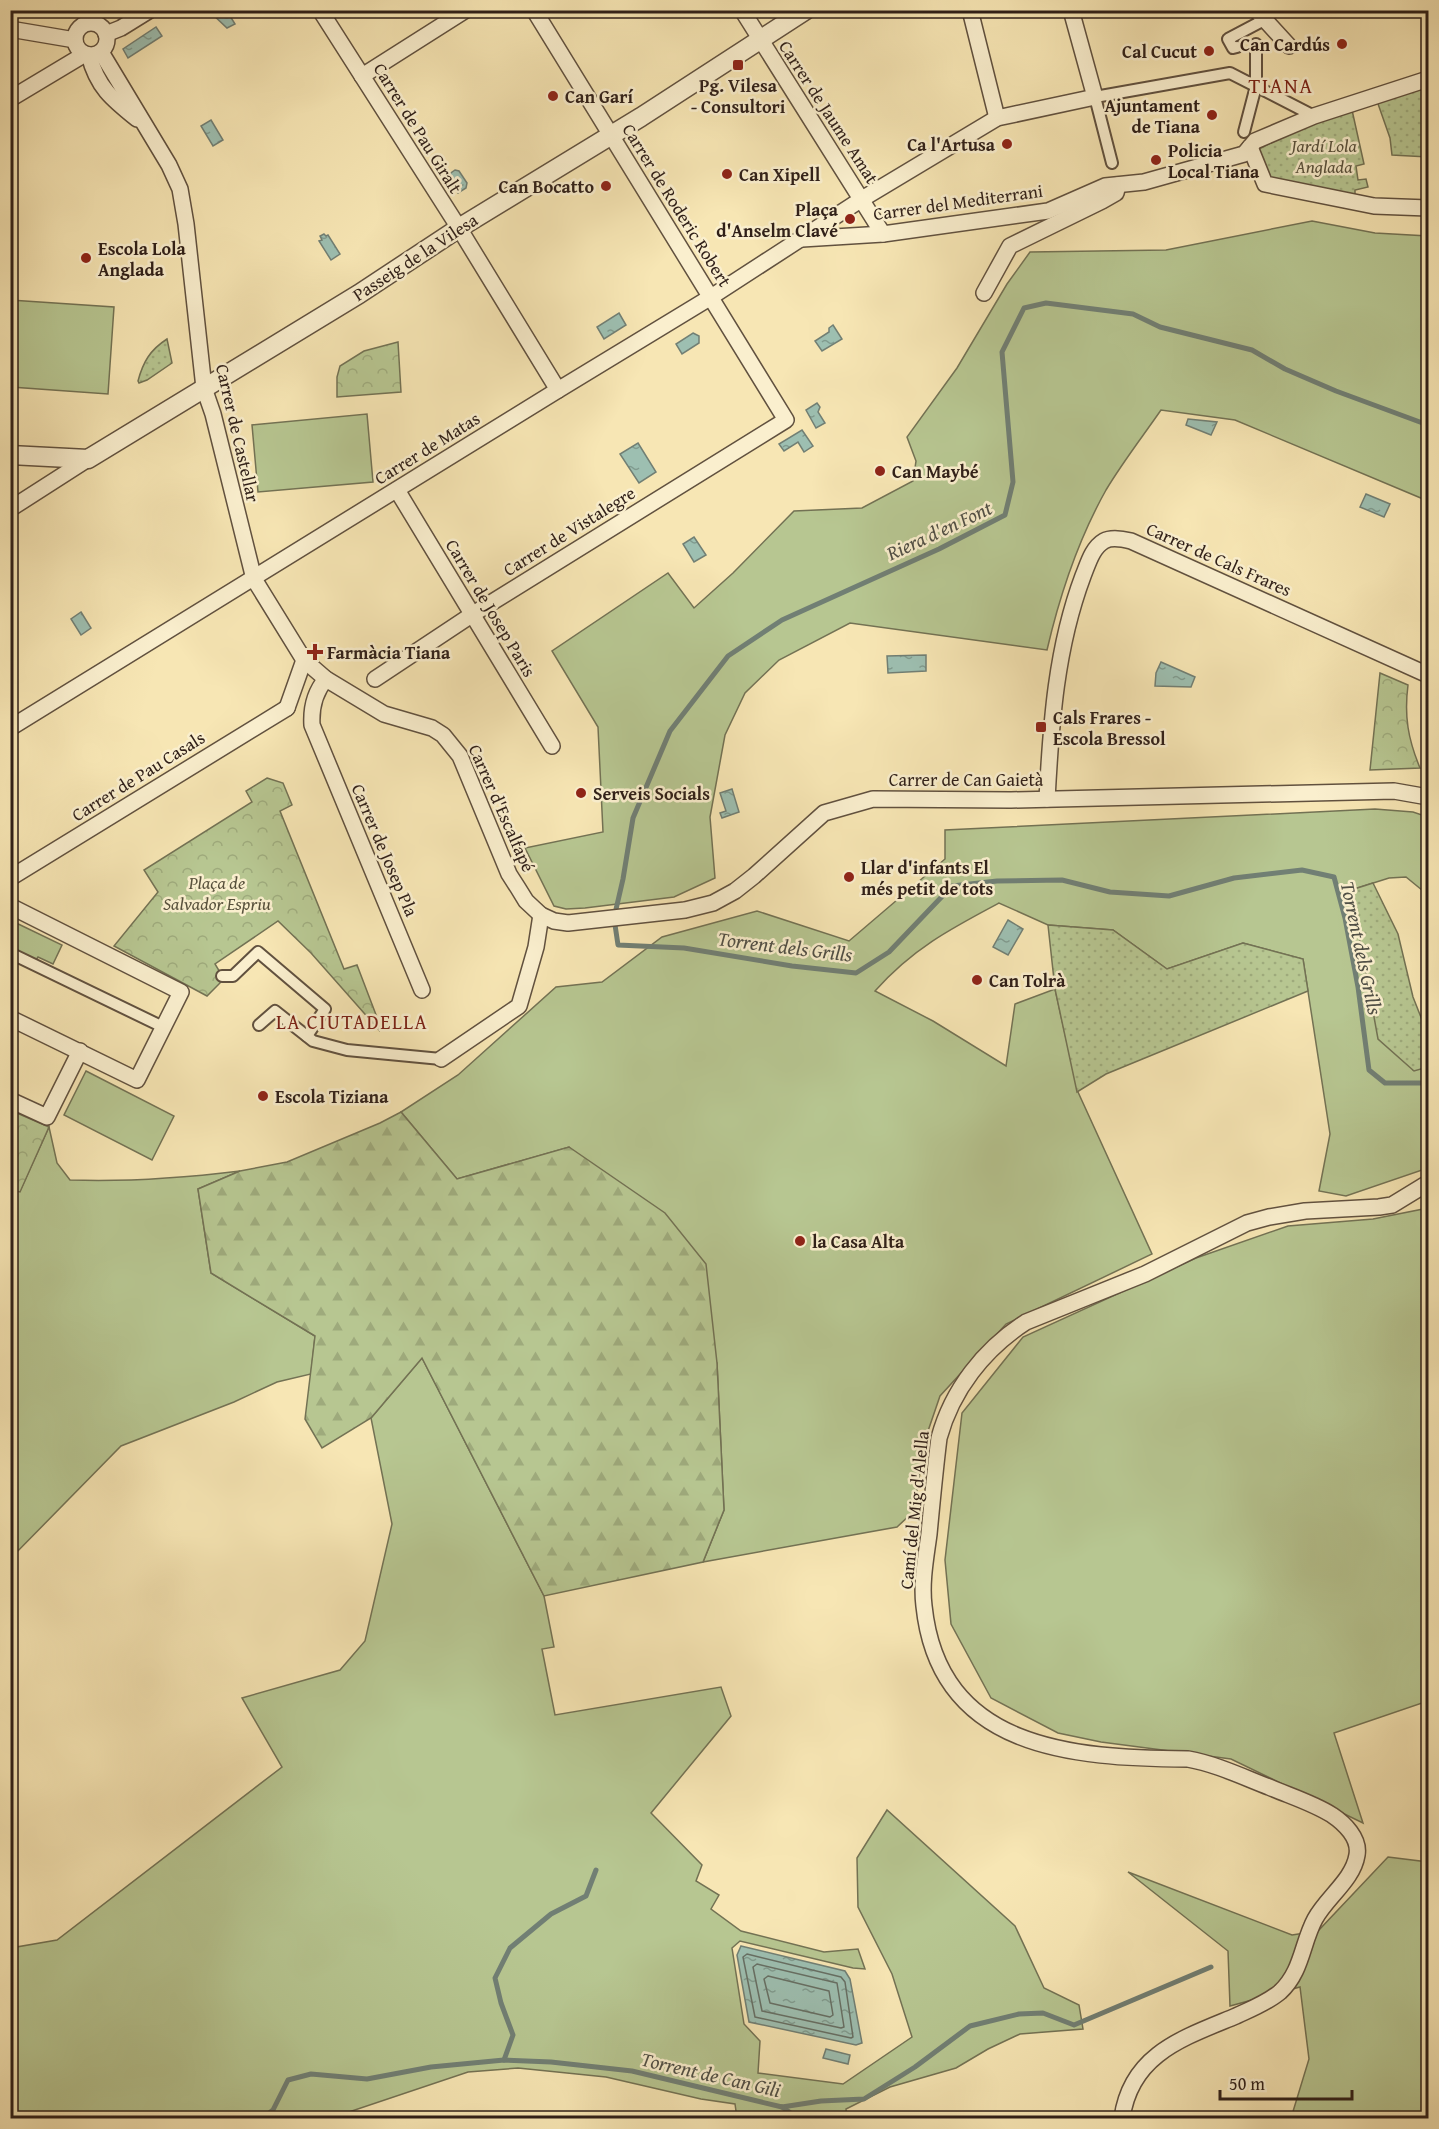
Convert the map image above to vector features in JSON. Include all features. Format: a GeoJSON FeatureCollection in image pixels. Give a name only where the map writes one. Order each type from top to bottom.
{"type":"FeatureCollection","features":[{"type":"Feature","properties":{"kind":"street"},"geometry":{"type":"LineString","coordinates":[[106,34],[121,28],[150,10]]}},
{"type":"Feature","properties":{"kind":"street","name":"Carrer de Pau Giralt"},"geometry":{"type":"LineString","coordinates":[[321,10],[558,390]]}},
{"type":"Feature","properties":{"kind":"street"},"geometry":{"type":"LineString","coordinates":[[362,76],[466,10]]}},
{"type":"Feature","properties":{"kind":"street","name":"Carrer de Roderic Robert"},"geometry":{"type":"LineString","coordinates":[[534,10],[786,420]]}},
{"type":"Feature","properties":{"kind":"street","name":"Carrer de Jaume Amat"},"geometry":{"type":"LineString","coordinates":[[742,10],[884,234]]}},
{"type":"Feature","properties":{"kind":"street","name":"Passeig de la Vilesa"},"geometry":{"type":"LineString","coordinates":[[88,459],[359,294],[459,228],[612,135],[806,10]]}},
{"type":"Feature","properties":{"kind":"street"},"geometry":{"type":"LineString","coordinates":[[970,10],[997,118]]}},
{"type":"Feature","properties":{"kind":"street"},"geometry":{"type":"LineString","coordinates":[[1071,10],[1112,163]]}},
{"type":"Feature","properties":{"kind":"street"},"geometry":{"type":"LineString","coordinates":[[1237,47],[1233,48],[1228,39],[1260,15],[1289,46]]}},
{"type":"Feature","properties":{"kind":"street"},"geometry":{"type":"LineString","coordinates":[[10,99],[92,54],[106,44],[106,34],[94,17],[81,26],[75,40],[78,48],[92,54]]}},
{"type":"Feature","properties":{"kind":"street"},"geometry":{"type":"LineString","coordinates":[[10,29],[75,40]]}},
{"type":"Feature","properties":{"kind":"street"},"geometry":{"type":"LineString","coordinates":[[1256,45],[1257,87],[1246,139],[1265,184],[1374,206],[1428,208]]}},
{"type":"Feature","properties":{"kind":"street","name":"Carrer de Castellar"},"geometry":{"type":"LineString","coordinates":[[92,54],[113,69],[177,179],[183,200],[204,388],[213,414],[254,579]]}},
{"type":"Feature","properties":{"kind":"street"},"geometry":{"type":"LineString","coordinates":[[1095,97],[1230,73],[1314,116]]}},
{"type":"Feature","properties":{"kind":"street","name":"Carrer del Mediterrani"},"geometry":{"type":"LineString","coordinates":[[800,239],[884,234],[1048,211],[1104,186],[1144,182],[1244,154],[1246,139],[1255,141],[1314,116],[1428,79]]}},
{"type":"Feature","properties":{"kind":"street","name":"Carrer de Matas"},"geometry":{"type":"LineString","coordinates":[[10,728],[711,297],[862,199],[997,118],[1095,97]]}},
{"type":"Feature","properties":{"kind":"street","name":"Carrer del Mediterrani"},"geometry":{"type":"LineString","coordinates":[[984,293],[1010,246],[1116,193],[1118,185]]}},
{"type":"Feature","properties":{"kind":"street","name":"Carrer de Vistalegre"},"geometry":{"type":"LineString","coordinates":[[375,679],[473,614],[786,420]]}},
{"type":"Feature","properties":{"kind":"street"},"geometry":{"type":"LineString","coordinates":[[10,455],[88,459]]}},
{"type":"Feature","properties":{"kind":"street"},"geometry":{"type":"LineString","coordinates":[[10,509],[88,459]]}},
{"type":"Feature","properties":{"kind":"street","name":"Carrer de Josep Paris"},"geometry":{"type":"LineString","coordinates":[[397,490],[552,746]]}},
{"type":"Feature","properties":{"kind":"street","name":"Carrer de Cals Frares"},"geometry":{"type":"LineString","coordinates":[[1047,799],[1051,727],[1064,640],[1077,592],[1092,554],[1104,541],[1120,538],[1131,541],[1428,675]]}},
{"type":"Feature","properties":{"kind":"street","name":"Carrer d'Escalfapé"},"geometry":{"type":"LineString","coordinates":[[254,579],[304,660],[326,679],[384,714],[432,728],[452,745],[460,756],[508,874],[526,902],[541,915]]}},
{"type":"Feature","properties":{"kind":"street"},"geometry":{"type":"LineString","coordinates":[[304,660],[291,697],[298,713],[312,725]]}},
{"type":"Feature","properties":{"kind":"street"},"geometry":{"type":"LineString","coordinates":[[291,697],[311,678],[326,679]]}},
{"type":"Feature","properties":{"kind":"street"},"geometry":{"type":"LineString","coordinates":[[291,697],[307,702],[311,707],[321,684],[326,679]]}},
{"type":"Feature","properties":{"kind":"street","name":"Carrer de Pau Casals"},"geometry":{"type":"LineString","coordinates":[[10,878],[291,697]]}},
{"type":"Feature","properties":{"kind":"street","name":"Carrer de Josep Pla"},"geometry":{"type":"LineString","coordinates":[[311,707],[312,725],[422,990]]}},
{"type":"Feature","properties":{"kind":"street","name":"Carrer de Can Gaietà"},"geometry":{"type":"LineString","coordinates":[[541,915],[568,923],[666,912],[713,903],[735,891],[754,876],[824,813],[873,799],[1047,799],[1394,791],[1428,797]]}},
{"type":"Feature","properties":{"kind":"street"},"geometry":{"type":"LineString","coordinates":[[10,906],[181,992],[137,1080],[10,1018]]}},
{"type":"Feature","properties":{"kind":"street"},"geometry":{"type":"LineString","coordinates":[[259,1025],[275,1011],[313,1041],[347,1050],[441,1059],[519,1006],[536,947],[541,915]]}},
{"type":"Feature","properties":{"kind":"street"},"geometry":{"type":"LineString","coordinates":[[222,976],[233,976],[258,952],[324,1009],[307,1036]]}},
{"type":"Feature","properties":{"kind":"street"},"geometry":{"type":"LineString","coordinates":[[10,953],[163,1027]]}},
{"type":"Feature","properties":{"kind":"street"},"geometry":{"type":"LineString","coordinates":[[10,1100],[47,1117],[80,1051]]}},
{"type":"Feature","properties":{"kind":"street","name":"Camí del Mig d'Alella"},"geometry":{"type":"LineString","coordinates":[[1122,2118],[1131,2086],[1143,2067],[1157,2055],[1174,2043],[1263,2004],[1282,1989],[1297,1969],[1315,1918],[1354,1865],[1358,1847],[1353,1835],[1344,1825],[1325,1811],[1223,1769],[1188,1759],[1093,1755],[1040,1743],[1014,1735],[991,1724],[964,1701],[936,1656],[928,1630],[924,1605],[924,1574],[938,1449],[945,1417],[958,1390],[978,1365],[1010,1332],[1026,1322],[1145,1274],[1247,1223],[1305,1211],[1386,1206],[1403,1200],[1428,1183]]}},
{"type":"Feature","properties":{"kind":"green space"},"geometry":{"type":"Polygon","coordinates":[[[1428,82],[1428,157],[1392,155],[1390,138],[1377,101],[1428,82]]]}},
{"type":"Feature","properties":{"kind":"green space","name":"Jardí Lola Anglada"},"geometry":{"type":"Polygon","coordinates":[[[1352,110],[1364,164],[1356,166],[1358,180],[1366,179],[1368,187],[1355,190],[1355,199],[1270,181],[1257,150],[1309,124],[1352,110]]]}},
{"type":"Feature","properties":{"kind":"green space"},"geometry":{"type":"Polygon","coordinates":[[[1312,221],[1375,233],[1428,236],[1428,501],[1235,420],[1161,410],[1112,480],[1096,509],[1078,548],[1064,588],[1047,650],[850,623],[779,660],[745,693],[725,735],[710,817],[715,878],[674,897],[585,908],[566,909],[554,906],[525,848],[603,832],[598,727],[552,651],[668,573],[694,608],[733,573],[794,511],[862,508],[913,481],[916,461],[907,437],[957,368],[1007,284],[1030,252],[1166,250],[1312,221]]]}},
{"type":"Feature","properties":{"kind":"green space"},"geometry":{"type":"Polygon","coordinates":[[[10,300],[114,307],[108,394],[11,387],[10,300]]]}},
{"type":"Feature","properties":{"kind":"green space"},"geometry":{"type":"Polygon","coordinates":[[[167,339],[172,363],[139,383],[140,374],[148,357],[167,339]]]}},
{"type":"Feature","properties":{"kind":"green space"},"geometry":{"type":"Polygon","coordinates":[[[398,342],[401,392],[337,397],[337,377],[340,366],[364,351],[398,342]]]}},
{"type":"Feature","properties":{"kind":"green space"},"geometry":{"type":"Polygon","coordinates":[[[367,414],[373,482],[258,492],[252,425],[367,414]]]}},
{"type":"Feature","properties":{"kind":"green space"},"geometry":{"type":"Polygon","coordinates":[[[1380,673],[1408,685],[1406,707],[1408,727],[1420,768],[1370,770],[1380,673]]]}},
{"type":"Feature","properties":{"kind":"green space","name":"Plaça de Salvador Espriu"},"geometry":{"type":"Polygon","coordinates":[[[267,778],[283,783],[292,805],[280,811],[344,969],[357,965],[378,1020],[379,1030],[311,953],[278,921],[215,964],[224,979],[207,996],[114,946],[158,892],[144,870],[252,802],[246,791],[267,778]]]}},
{"type":"Feature","properties":{"kind":"green space"},"geometry":{"type":"Polygon","coordinates":[[[1375,809],[1413,812],[1428,817],[1428,895],[1406,877],[1389,878],[1351,890],[1413,1070],[1428,1067],[1428,1168],[1346,1196],[1319,1191],[1330,1134],[1303,959],[1243,943],[1167,969],[1113,930],[1048,925],[999,903],[932,941],[903,963],[875,991],[933,1021],[1006,1066],[1015,1004],[1055,989],[1078,1092],[1152,1254],[1006,1324],[940,1396],[927,1434],[913,1512],[897,1527],[703,1562],[724,1510],[717,1363],[569,1147],[457,1179],[401,1112],[458,1075],[556,987],[602,982],[662,937],[757,911],[849,941],[945,859],[945,830],[1375,809]]]}},
{"type":"Feature","properties":{"kind":"green space"},"geometry":{"type":"Polygon","coordinates":[[[1373,883],[1398,934],[1413,997],[1428,1035],[1428,1067],[1414,1071],[1378,1039],[1351,890],[1373,883]]]}},
{"type":"Feature","properties":{"kind":"green space"},"geometry":{"type":"Polygon","coordinates":[[[10,920],[62,945],[53,964],[38,957],[36,960],[11,948],[10,920]]]}},
{"type":"Feature","properties":{"kind":"green space"},"geometry":{"type":"Polygon","coordinates":[[[1048,925],[1113,930],[1167,969],[1243,943],[1303,959],[1308,991],[1106,1074],[1077,1092],[1055,989],[1048,925]]]}},
{"type":"Feature","properties":{"kind":"green space"},"geometry":{"type":"Polygon","coordinates":[[[86,1071],[174,1116],[152,1160],[64,1115],[86,1071]]]}},
{"type":"Feature","properties":{"kind":"green space"},"geometry":{"type":"Polygon","coordinates":[[[10,1110],[49,1127],[20,1192],[11,1190],[10,1110]]]}},
{"type":"Feature","properties":{"kind":"green space"},"geometry":{"type":"Polygon","coordinates":[[[401,1112],[457,1179],[569,1147],[665,1213],[706,1264],[717,1363],[724,1510],[703,1562],[544,1596],[422,1358],[371,1418],[322,1448],[305,1419],[315,1336],[211,1273],[198,1189],[240,1171],[287,1162],[401,1112]]]}},
{"type":"Feature","properties":{"kind":"green space"},"geometry":{"type":"Polygon","coordinates":[[[49,1127],[57,1163],[70,1180],[155,1179],[240,1171],[198,1189],[211,1273],[315,1336],[311,1374],[277,1382],[234,1402],[121,1446],[11,1558],[11,1190],[20,1191],[49,1127]]]}},
{"type":"Feature","properties":{"kind":"green space"},"geometry":{"type":"Polygon","coordinates":[[[1428,1203],[1428,1701],[1334,1733],[1363,1823],[1231,1759],[1101,1742],[1058,1733],[991,1698],[951,1624],[945,1560],[962,1413],[1023,1337],[1196,1258],[1288,1226],[1373,1219],[1423,1209],[1428,1203]]]}},
{"type":"Feature","properties":{"kind":"green space"},"geometry":{"type":"Polygon","coordinates":[[[422,1358],[544,1596],[554,1647],[542,1649],[555,1715],[721,1687],[731,1716],[651,1813],[702,1865],[696,1881],[719,1895],[711,1909],[741,1931],[824,1952],[858,1949],[865,1969],[740,1941],[732,1948],[744,2024],[760,2041],[758,2073],[843,2084],[912,2037],[892,1974],[858,1907],[857,1858],[887,1810],[1015,1926],[1044,1988],[1079,2005],[1083,2029],[1020,2034],[956,2068],[890,2087],[846,2109],[847,2118],[737,2118],[735,2104],[701,2099],[606,2077],[518,2068],[468,2072],[331,2118],[11,2118],[11,1948],[57,1940],[282,1767],[242,1698],[340,1670],[365,1641],[392,1524],[371,1418],[422,1358]]]}},
{"type":"Feature","properties":{"kind":"green space"},"geometry":{"type":"Polygon","coordinates":[[[1388,1857],[1428,1862],[1428,2118],[1291,2118],[1309,2059],[1300,1987],[1230,2006],[1228,1951],[1128,1872],[1292,1935],[1318,1931],[1388,1857]]]}},
{"type":"Feature","properties":{"kind":"water"},"geometry":{"type":"Polygon","coordinates":[[[209,11],[227,11],[235,24],[227,28],[209,11]]]}},
{"type":"Feature","properties":{"kind":"water"},"geometry":{"type":"Polygon","coordinates":[[[156,27],[162,36],[128,58],[123,49],[156,27]]]}},
{"type":"Feature","properties":{"kind":"water"},"geometry":{"type":"Polygon","coordinates":[[[211,120],[223,140],[213,146],[201,126],[211,120]]]}},
{"type":"Feature","properties":{"kind":"water"},"geometry":{"type":"Polygon","coordinates":[[[455,170],[459,171],[467,183],[466,188],[458,193],[448,175],[455,170]]]}},
{"type":"Feature","properties":{"kind":"water"},"geometry":{"type":"Polygon","coordinates":[[[328,235],[340,254],[331,260],[319,241],[322,240],[320,236],[328,235]]]}},
{"type":"Feature","properties":{"kind":"water"},"geometry":{"type":"Polygon","coordinates":[[[619,313],[626,325],[604,339],[597,327],[619,313]]]}},
{"type":"Feature","properties":{"kind":"water"},"geometry":{"type":"Polygon","coordinates":[[[833,325],[842,339],[822,351],[815,341],[829,332],[829,328],[833,325]]]}},
{"type":"Feature","properties":{"kind":"water"},"geometry":{"type":"Polygon","coordinates":[[[693,333],[699,336],[699,343],[682,354],[676,344],[693,333]]]}},
{"type":"Feature","properties":{"kind":"water"},"geometry":{"type":"Polygon","coordinates":[[[817,403],[820,407],[818,412],[825,423],[816,428],[806,410],[817,403]]]}},
{"type":"Feature","properties":{"kind":"water"},"geometry":{"type":"Polygon","coordinates":[[[1188,419],[1217,422],[1211,435],[1186,425],[1188,419]]]}},
{"type":"Feature","properties":{"kind":"water"},"geometry":{"type":"Polygon","coordinates":[[[802,430],[813,446],[804,452],[798,442],[784,451],[779,444],[802,430]]]}},
{"type":"Feature","properties":{"kind":"water"},"geometry":{"type":"Polygon","coordinates":[[[638,443],[656,472],[639,483],[620,454],[638,443]]]}},
{"type":"Feature","properties":{"kind":"water"},"geometry":{"type":"Polygon","coordinates":[[[1366,494],[1390,504],[1384,517],[1360,507],[1366,494]]]}},
{"type":"Feature","properties":{"kind":"water"},"geometry":{"type":"Polygon","coordinates":[[[694,537],[706,555],[694,562],[683,544],[694,537]]]}},
{"type":"Feature","properties":{"kind":"water"},"geometry":{"type":"Polygon","coordinates":[[[81,612],[91,628],[81,635],[71,619],[81,612]]]}},
{"type":"Feature","properties":{"kind":"water"},"geometry":{"type":"Polygon","coordinates":[[[926,655],[926,671],[888,673],[887,656],[926,655]]]}},
{"type":"Feature","properties":{"kind":"water"},"geometry":{"type":"Polygon","coordinates":[[[1161,662],[1195,677],[1191,687],[1155,686],[1156,673],[1161,662]]]}},
{"type":"Feature","properties":{"kind":"water"},"geometry":{"type":"Polygon","coordinates":[[[732,789],[739,812],[722,818],[720,813],[726,811],[720,793],[732,789]]]}},
{"type":"Feature","properties":{"kind":"water"},"geometry":{"type":"Polygon","coordinates":[[[1008,920],[1023,929],[1008,955],[993,947],[1008,920]]]}},
{"type":"Feature","properties":{"kind":"water"},"geometry":{"type":"Polygon","coordinates":[[[741,1946],[845,1971],[850,1979],[862,2043],[856,2045],[749,2022],[737,1955],[741,1946]]]}},
{"type":"Feature","properties":{"kind":"water"},"geometry":{"type":"Polygon","coordinates":[[[826,2049],[850,2055],[848,2064],[823,2058],[826,2049]]]}},
{"type":"Feature","properties":{"kind":"waterway","name":"Riera d'en Font"},"geometry":{"type":"LineString","coordinates":[[1428,425],[1336,391],[1285,369],[1252,350],[1160,327],[1133,314],[1046,303],[1024,308],[1002,352],[1013,482],[1005,515],[939,549],[782,620],[728,656],[670,731],[633,818],[614,918],[618,945],[684,948],[792,966],[856,973],[889,952],[952,886],[997,881],[1062,880],[1110,892],[1169,896],[1234,878],[1302,870],[1334,877],[1345,918],[1358,987],[1369,1070],[1385,1083],[1428,1083]]}},
{"type":"Feature","properties":{"kind":"waterway"},"geometry":{"type":"LineString","coordinates":[[504,2060],[513,2035],[501,2003],[495,1978],[510,1948],[551,1914],[586,1896],[596,1870]]}},
{"type":"Feature","properties":{"kind":"waterway","name":"Torrent de Can Gili"},"geometry":{"type":"LineString","coordinates":[[263,2118],[273,2110],[288,2080],[311,2074],[367,2079],[431,2067],[504,2060],[551,2062],[632,2071],[782,2107],[821,2101],[864,2099],[915,2067],[970,2026],[1019,2014],[1043,2013],[1074,2025],[1211,1967]]}},
{"type":"Feature","properties":{"kind":"waterway"},"geometry":{"type":"LineString","coordinates":[[782,2107],[798,2118]]}},
{"type":"Feature","properties":{"kind":"place","name":"Can Cardús"},"geometry":{"type":"Point","coordinates":[1342,44]}},
{"type":"Feature","properties":{"kind":"place","name":"Cal Cucut"},"geometry":{"type":"Point","coordinates":[1209,51]}},
{"type":"Feature","properties":{"kind":"place","name":"Pg. Vilesa - Consultori"},"geometry":{"type":"Point","coordinates":[738,65]}},
{"type":"Feature","properties":{"kind":"place","name":"Can Garí"},"geometry":{"type":"Point","coordinates":[553,96]}},
{"type":"Feature","properties":{"kind":"place","name":"Ajuntament de Tiana"},"geometry":{"type":"Point","coordinates":[1212,115]}},
{"type":"Feature","properties":{"kind":"place","name":"Ca l'Artusa"},"geometry":{"type":"Point","coordinates":[1007,144]}},
{"type":"Feature","properties":{"kind":"place","name":"Policia Local Tiana"},"geometry":{"type":"Point","coordinates":[1156,160]}},
{"type":"Feature","properties":{"kind":"place","name":"Can Xipell"},"geometry":{"type":"Point","coordinates":[727,174]}},
{"type":"Feature","properties":{"kind":"place","name":"Can Bocatto"},"geometry":{"type":"Point","coordinates":[606,186]}},
{"type":"Feature","properties":{"kind":"place","name":"Plaça d'Anselm Clavé"},"geometry":{"type":"Point","coordinates":[850,219]}},
{"type":"Feature","properties":{"kind":"place","name":"Escola Lola Anglada"},"geometry":{"type":"Point","coordinates":[86,258]}},
{"type":"Feature","properties":{"kind":"place","name":"Can Maybé"},"geometry":{"type":"Point","coordinates":[880,471]}},
{"type":"Feature","properties":{"kind":"place","name":"Farmàcia Tiana"},"geometry":{"type":"Point","coordinates":[315,652]}},
{"type":"Feature","properties":{"kind":"place","name":"Cals Frares - Escola Bressol"},"geometry":{"type":"Point","coordinates":[1041,727]}},
{"type":"Feature","properties":{"kind":"place","name":"Serveis Socials"},"geometry":{"type":"Point","coordinates":[581,793]}},
{"type":"Feature","properties":{"kind":"place","name":"Llar d'infants El més petit de tots"},"geometry":{"type":"Point","coordinates":[849,877]}},
{"type":"Feature","properties":{"kind":"place","name":"Can Tolrà"},"geometry":{"type":"Point","coordinates":[977,980]}},
{"type":"Feature","properties":{"kind":"place","name":"Escola Tiziana"},"geometry":{"type":"Point","coordinates":[263,1096]}},
{"type":"Feature","properties":{"kind":"place","name":"la Casa Alta"},"geometry":{"type":"Point","coordinates":[800,1241]}},
{"type":"Feature","properties":{"kind":"district","name":"TIANA"},"geometry":{"type":"Point","coordinates":[1281,85]}},
{"type":"Feature","properties":{"kind":"district","name":"LA CIUTADELLA"},"geometry":{"type":"Point","coordinates":[352,1021]}},
{"type":"Feature","properties":{"kind":"water label","name":"Torrent dels Grills"},"geometry":{"type":"Point","coordinates":[785,946]}},
{"type":"Feature","properties":{"kind":"water label","name":"Torrent dels Grills"},"geometry":{"type":"Point","coordinates":[1362,948]}}]}
